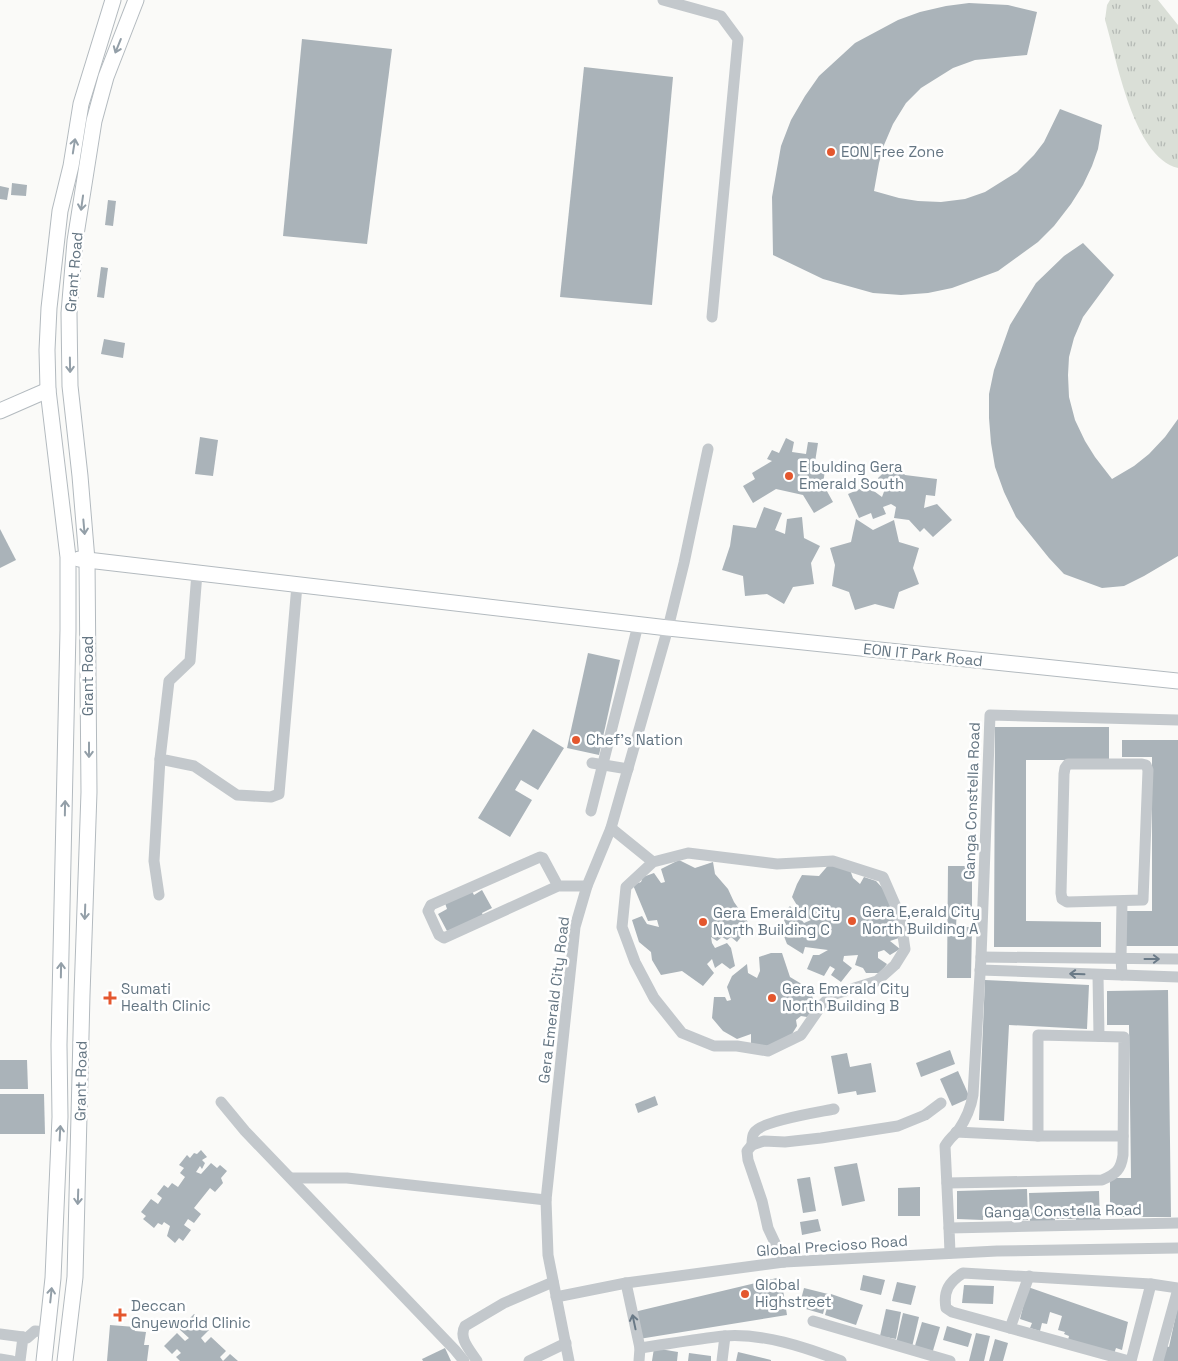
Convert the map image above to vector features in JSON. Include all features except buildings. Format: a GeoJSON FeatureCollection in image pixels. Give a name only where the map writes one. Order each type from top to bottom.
{"type":"FeatureCollection","features":[{"type":"Feature","properties":{"kind":"main road","name":"Grant Road"},"geometry":{"type":"LineString","coordinates":[[46,1347],[53,1278],[60,1118],[59,1044],[66,776],[68,557],[48,390],[49,308],[60,211],[71,166],[80,104],[114,0]]}},
{"type":"Feature","properties":{"kind":"main road","name":"Grant Road"},"geometry":{"type":"LineString","coordinates":[[65,1361],[75,1277],[89,792],[87,560],[70,386],[69,313],[75,241],[94,120],[106,76],[136,0]]}},
{"type":"Feature","properties":{"kind":"main road"},"geometry":{"type":"LineString","coordinates":[[0,411],[48,390]]}},
{"type":"Feature","properties":{"kind":"main road","name":"EON IT Park Road"},"geometry":{"type":"LineString","coordinates":[[68,557],[638,625],[1178,681]]}},
{"type":"Feature","properties":{"kind":"street"},"geometry":{"type":"LineString","coordinates":[[663,0],[721,16],[738,39],[712,317]]}},
{"type":"Feature","properties":{"kind":"street","name":"Gera Emerald City Road"},"geometry":{"type":"LineString","coordinates":[[556,1297],[548,1255],[546,1200],[575,927],[587,886],[611,828],[668,628],[708,449]]}},
{"type":"Feature","properties":{"kind":"street"},"geometry":{"type":"LineString","coordinates":[[159,895],[154,861],[160,759],[169,681],[190,661],[197,573]]}},
{"type":"Feature","properties":{"kind":"street"},"geometry":{"type":"LineString","coordinates":[[160,759],[194,766],[237,795],[271,797],[280,794],[297,585]]}},
{"type":"Feature","properties":{"kind":"street"},"geometry":{"type":"LineString","coordinates":[[591,811],[598,764],[638,625]]}},
{"type":"Feature","properties":{"kind":"street","name":"Ganga Constella Road"},"geometry":{"type":"LineString","coordinates":[[950,1254],[945,1146],[970,1110],[973,1094],[981,957],[990,714],[1178,720]]}},
{"type":"Feature","properties":{"kind":"street"},"geometry":{"type":"LineString","coordinates":[[598,764],[628,769]]}},
{"type":"Feature","properties":{"kind":"street"},"geometry":{"type":"LineString","coordinates":[[1068,764],[1142,764],[1148,770],[1144,900],[1122,902],[1067,902],[1062,899],[1060,894],[1064,774],[1068,764]]}},
{"type":"Feature","properties":{"kind":"street"},"geometry":{"type":"LineString","coordinates":[[611,828],[653,862]]}},
{"type":"Feature","properties":{"kind":"street"},"geometry":{"type":"LineString","coordinates":[[688,853],[777,864],[832,861],[859,868],[883,877],[900,916],[906,949],[895,965],[877,981],[832,995],[821,1006],[801,1035],[768,1051],[737,1046],[714,1046],[682,1033],[654,998],[635,962],[622,927],[626,887],[653,862],[688,853]]}},
{"type":"Feature","properties":{"kind":"street"},"geometry":{"type":"LineString","coordinates":[[558,886],[543,858],[540,857],[431,905],[428,912],[439,935],[444,938],[558,886],[587,886]]}},
{"type":"Feature","properties":{"kind":"street"},"geometry":{"type":"LineString","coordinates":[[1122,902],[1122,975]]}},
{"type":"Feature","properties":{"kind":"street"},"geometry":{"type":"LineString","coordinates":[[981,957],[1178,959]]}},
{"type":"Feature","properties":{"kind":"street"},"geometry":{"type":"LineString","coordinates":[[980,970],[1178,977]]}},
{"type":"Feature","properties":{"kind":"street"},"geometry":{"type":"LineString","coordinates":[[1098,975],[1099,1036]]}},
{"type":"Feature","properties":{"kind":"street"},"geometry":{"type":"LineString","coordinates":[[947,1183],[1102,1180],[1119,1171],[1122,1165],[1124,1136],[1124,1037],[1038,1035],[1038,1136]]}},
{"type":"Feature","properties":{"kind":"street"},"geometry":{"type":"LineString","coordinates":[[222,1102],[246,1131],[456,1350],[464,1361]]}},
{"type":"Feature","properties":{"kind":"street"},"geometry":{"type":"LineString","coordinates":[[752,1145],[764,1141],[785,1142],[821,1138],[898,1126],[925,1115],[941,1103]]}},
{"type":"Feature","properties":{"kind":"street"},"geometry":{"type":"LineString","coordinates":[[784,1262],[768,1228],[747,1152],[752,1145],[754,1133],[757,1129],[776,1121],[834,1109]]}},
{"type":"Feature","properties":{"kind":"street"},"geometry":{"type":"LineString","coordinates":[[956,1132],[1038,1136],[1124,1136]]}},
{"type":"Feature","properties":{"kind":"street"},"geometry":{"type":"LineString","coordinates":[[292,1178],[346,1178],[546,1200]]}},
{"type":"Feature","properties":{"kind":"street","name":"Ganga Constella Road"},"geometry":{"type":"LineString","coordinates":[[949,1228],[1178,1224]]}},
{"type":"Feature","properties":{"kind":"street","name":"Global Precioso Road"},"geometry":{"type":"LineString","coordinates":[[556,1297],[626,1283],[784,1262],[1006,1251],[1178,1248]]}},
{"type":"Feature","properties":{"kind":"street"},"geometry":{"type":"LineString","coordinates":[[1151,1284],[1130,1361],[952,1312],[946,1308],[944,1300],[947,1287],[955,1278],[963,1273],[1151,1284],[1178,1289],[1158,1361]]}},
{"type":"Feature","properties":{"kind":"street"},"geometry":{"type":"LineString","coordinates":[[1010,1328],[1029,1276]]}},
{"type":"Feature","properties":{"kind":"street"},"geometry":{"type":"LineString","coordinates":[[477,1361],[461,1337],[464,1326],[504,1304],[553,1282]]}},
{"type":"Feature","properties":{"kind":"street"},"geometry":{"type":"LineString","coordinates":[[626,1283],[640,1348],[638,1361]]}},
{"type":"Feature","properties":{"kind":"street"},"geometry":{"type":"LineString","coordinates":[[556,1297],[569,1361]]}},
{"type":"Feature","properties":{"kind":"street"},"geometry":{"type":"LineString","coordinates":[[813,1321],[950,1361]]}},
{"type":"Feature","properties":{"kind":"street"},"geometry":{"type":"LineString","coordinates":[[0,1334],[25,1337],[33,1344],[46,1347]]}},
{"type":"Feature","properties":{"kind":"street"},"geometry":{"type":"LineString","coordinates":[[640,1348],[725,1336],[744,1336],[785,1342],[841,1361]]}},
{"type":"Feature","properties":{"kind":"street"},"geometry":{"type":"LineString","coordinates":[[722,1361],[725,1336]]}},
{"type":"Feature","properties":{"kind":"street"},"geometry":{"type":"LineString","coordinates":[[20,1361],[25,1337]]}},
{"type":"Feature","properties":{"kind":"street"},"geometry":{"type":"LineString","coordinates":[[529,1361],[566,1343]]}},
{"type":"Feature","properties":{"kind":"street"},"geometry":{"type":"LineString","coordinates":[[0,1359],[12,1361]]}},
{"type":"Feature","properties":{"kind":"green space"},"geometry":{"type":"Polygon","coordinates":[[[1110,0],[1158,0],[1178,25],[1178,168],[1162,160],[1149,146],[1138,127],[1129,104],[1105,20],[1107,5],[1110,0]]]}},
{"type":"Feature","properties":{"kind":"place","name":"EON Free Zone"},"geometry":{"type":"Point","coordinates":[831,152]}},
{"type":"Feature","properties":{"kind":"place","name":"E bulding Gera Emerald South"},"geometry":{"type":"Point","coordinates":[789,476]}},
{"type":"Feature","properties":{"kind":"place","name":"Chef’s Nation"},"geometry":{"type":"Point","coordinates":[576,740]}},
{"type":"Feature","properties":{"kind":"place","name":"Gera E,erald City North Building A"},"geometry":{"type":"Point","coordinates":[852,921]}},
{"type":"Feature","properties":{"kind":"place","name":"Gera Emerald City North Building C"},"geometry":{"type":"Point","coordinates":[703,922]}},
{"type":"Feature","properties":{"kind":"place","name":"Sumati Health Clinic"},"geometry":{"type":"Point","coordinates":[110,998]}},
{"type":"Feature","properties":{"kind":"place","name":"Gera Emerald City North Building B"},"geometry":{"type":"Point","coordinates":[772,998]}},
{"type":"Feature","properties":{"kind":"place","name":"Global Highstreet"},"geometry":{"type":"Point","coordinates":[745,1294]}},
{"type":"Feature","properties":{"kind":"place","name":"Deccan Gnyeworld Clinic"},"geometry":{"type":"Point","coordinates":[120,1315]}}]}
